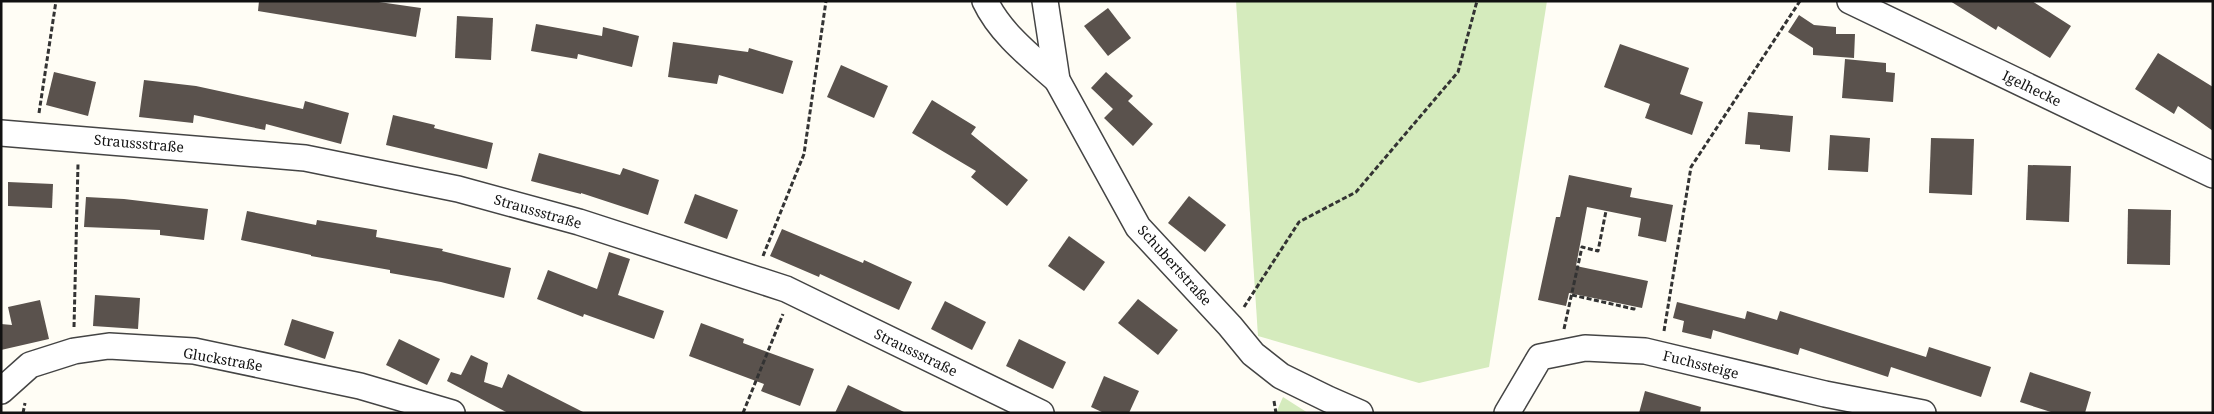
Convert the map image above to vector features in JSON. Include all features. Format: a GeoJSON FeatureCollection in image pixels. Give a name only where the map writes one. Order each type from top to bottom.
{"type":"FeatureCollection","features":[{"type":"Feature","properties":{"kind":"street"},"geometry":{"type":"LineString","coordinates":[[985,1],[997,21],[1057,80]]}},
{"type":"Feature","properties":{"kind":"street","name":"Schubertstraße"},"geometry":{"type":"LineString","coordinates":[[1045,1],[1057,80],[1138,227],[1253,354],[1281,376],[1360,413]]}},
{"type":"Feature","properties":{"kind":"street","name":"Igelhecke"},"geometry":{"type":"LineString","coordinates":[[1850,1],[2213,175]]}},
{"type":"Feature","properties":{"kind":"street","name":"Straussstraße"},"geometry":{"type":"LineString","coordinates":[[1,132],[305,158],[458,189],[579,222],[786,289],[1041,413]]}},
{"type":"Feature","properties":{"kind":"street","name":"Gluckstraße"},"geometry":{"type":"LineString","coordinates":[[1,390],[30,365],[74,351],[109,346],[194,352],[360,386],[452,413]]}},
{"type":"Feature","properties":{"kind":"street","name":"Fuchssteige"},"geometry":{"type":"LineString","coordinates":[[1507,413],[1540,357],[1585,348],[1644,350],[1829,403],[1923,413]]}},
{"type":"Feature","properties":{"kind":"path"},"geometry":{"type":"LineString","coordinates":[[35,136],[56,1]]}},
{"type":"Feature","properties":{"kind":"path"},"geometry":{"type":"LineString","coordinates":[[761,260],[804,154],[826,1]]}},
{"type":"Feature","properties":{"kind":"path"},"geometry":{"type":"LineString","coordinates":[[1243,309],[1299,222],[1356,192],[1458,72],[1478,1]]}},
{"type":"Feature","properties":{"kind":"path"},"geometry":{"type":"LineString","coordinates":[[1663,332],[1691,167],[1800,1]]}},
{"type":"Feature","properties":{"kind":"path"},"geometry":{"type":"LineString","coordinates":[[74,351],[79,138]]}},
{"type":"Feature","properties":{"kind":"path"},"geometry":{"type":"LineString","coordinates":[[1558,354],[1582,248],[1598,251],[1606,211]]}},
{"type":"Feature","properties":{"kind":"path"},"geometry":{"type":"LineString","coordinates":[[1572,295],[1634,309],[1634,306]]}},
{"type":"Feature","properties":{"kind":"path"},"geometry":{"type":"LineString","coordinates":[[743,413],[783,315]]}},
{"type":"Feature","properties":{"kind":"path"},"geometry":{"type":"LineString","coordinates":[[1274,401],[1276,413]]}},
{"type":"Feature","properties":{"kind":"green space"},"geometry":{"type":"Polygon","coordinates":[[[1236,1],[1547,1],[1489,367],[1419,383],[1258,336],[1236,1]]]}},
{"type":"Feature","properties":{"kind":"green space"},"geometry":{"type":"Polygon","coordinates":[[[1283,397],[1308,413],[1276,413],[1283,397]]]}},
{"type":"Feature","properties":{"kind":"building"},"geometry":{"type":"Polygon","coordinates":[[[259,1],[372,1],[421,8],[416,37],[258,11],[259,1]]]}},
{"type":"Feature","properties":{"kind":"building"},"geometry":{"type":"Polygon","coordinates":[[[1950,1],[2032,1],[2071,26],[2050,58],[1998,26],[1996,30],[1950,1]]]}},
{"type":"Feature","properties":{"kind":"building"},"geometry":{"type":"Polygon","coordinates":[[[1108,8],[1131,38],[1108,56],[1084,26],[1108,8]]]}},
{"type":"Feature","properties":{"kind":"building"},"geometry":{"type":"Polygon","coordinates":[[[1799,15],[1814,25],[1836,27],[1836,34],[1855,34],[1854,58],[1813,55],[1813,48],[1788,32],[1799,15]]]}},
{"type":"Feature","properties":{"kind":"building"},"geometry":{"type":"Polygon","coordinates":[[[457,16],[493,18],[491,60],[455,58],[457,16]]]}},
{"type":"Feature","properties":{"kind":"building"},"geometry":{"type":"Polygon","coordinates":[[[536,24],[602,36],[603,27],[639,36],[632,67],[578,54],[577,59],[531,51],[536,24]]]}},
{"type":"Feature","properties":{"kind":"building"},"geometry":{"type":"Polygon","coordinates":[[[673,42],[748,52],[749,48],[793,61],[783,94],[719,75],[717,84],[668,77],[673,42]]]}},
{"type":"Feature","properties":{"kind":"building"},"geometry":{"type":"Polygon","coordinates":[[[1620,44],[1689,68],[1680,94],[1703,102],[1692,135],[1645,118],[1650,104],[1604,87],[1620,44]]]}},
{"type":"Feature","properties":{"kind":"building"},"geometry":{"type":"Polygon","coordinates":[[[2158,53],[2213,87],[2213,131],[2178,106],[2174,114],[2135,89],[2158,53]]]}},
{"type":"Feature","properties":{"kind":"building"},"geometry":{"type":"Polygon","coordinates":[[[1845,59],[1886,63],[1886,72],[1895,73],[1893,102],[1842,98],[1845,59]]]}},
{"type":"Feature","properties":{"kind":"building"},"geometry":{"type":"Polygon","coordinates":[[[841,65],[888,86],[874,118],[827,97],[841,65]]]}},
{"type":"Feature","properties":{"kind":"building"},"geometry":{"type":"Polygon","coordinates":[[[54,72],[96,82],[88,116],[46,105],[54,72]]]}},
{"type":"Feature","properties":{"kind":"building"},"geometry":{"type":"Polygon","coordinates":[[[1106,72],[1133,96],[1128,101],[1153,124],[1133,146],[1104,118],[1113,109],[1091,88],[1106,72]]]}},
{"type":"Feature","properties":{"kind":"building"},"geometry":{"type":"Polygon","coordinates":[[[144,80],[196,86],[303,109],[305,101],[349,113],[341,144],[266,124],[265,130],[194,115],[193,123],[139,117],[144,80]]]}},
{"type":"Feature","properties":{"kind":"building"},"geometry":{"type":"Polygon","coordinates":[[[932,100],[976,127],[971,134],[1028,180],[1007,206],[971,177],[976,171],[912,133],[932,100]]]}},
{"type":"Feature","properties":{"kind":"building"},"geometry":{"type":"Polygon","coordinates":[[[1748,112],[1793,116],[1790,152],[1760,149],[1760,145],[1745,144],[1748,112]]]}},
{"type":"Feature","properties":{"kind":"building"},"geometry":{"type":"Polygon","coordinates":[[[393,115],[435,125],[434,128],[493,143],[487,169],[386,145],[393,115]]]}},
{"type":"Feature","properties":{"kind":"building"},"geometry":{"type":"Polygon","coordinates":[[[1830,135],[1870,138],[1868,172],[1828,170],[1830,135]]]}},
{"type":"Feature","properties":{"kind":"building"},"geometry":{"type":"Polygon","coordinates":[[[1931,138],[1974,139],[1972,195],[1929,193],[1931,138]]]}},
{"type":"Feature","properties":{"kind":"building"},"geometry":{"type":"Polygon","coordinates":[[[539,153],[620,175],[623,168],[659,180],[648,215],[581,193],[531,181],[539,153]]]}},
{"type":"Feature","properties":{"kind":"building"},"geometry":{"type":"Polygon","coordinates":[[[2028,165],[2071,166],[2069,222],[2026,220],[2028,165]]]}},
{"type":"Feature","properties":{"kind":"building"},"geometry":{"type":"Polygon","coordinates":[[[1569,175],[1632,188],[1630,197],[1673,205],[1666,242],[1638,236],[1641,218],[1587,207],[1576,266],[1648,281],[1642,308],[1569,293],[1566,306],[1538,300],[1556,217],[1560,217],[1569,175]]]}},
{"type":"Feature","properties":{"kind":"building"},"geometry":{"type":"Polygon","coordinates":[[[8,182],[53,184],[52,208],[8,206],[8,182]]]}},
{"type":"Feature","properties":{"kind":"building"},"geometry":{"type":"Polygon","coordinates":[[[695,194],[738,210],[727,239],[684,223],[695,194]]]}},
{"type":"Feature","properties":{"kind":"building"},"geometry":{"type":"Polygon","coordinates":[[[1189,196],[1226,225],[1205,252],[1168,223],[1189,196]]]}},
{"type":"Feature","properties":{"kind":"building"},"geometry":{"type":"Polygon","coordinates":[[[86,197],[124,199],[208,209],[204,240],[160,235],[160,230],[84,227],[86,197]]]}},
{"type":"Feature","properties":{"kind":"building"},"geometry":{"type":"Polygon","coordinates":[[[2128,209],[2171,210],[2170,265],[2127,264],[2128,209]]]}},
{"type":"Feature","properties":{"kind":"building"},"geometry":{"type":"Polygon","coordinates":[[[247,211],[316,225],[317,220],[377,230],[376,237],[443,249],[442,251],[511,268],[504,298],[441,282],[390,273],[390,270],[311,256],[241,240],[247,211]]]}},
{"type":"Feature","properties":{"kind":"building"},"geometry":{"type":"Polygon","coordinates":[[[782,229],[863,263],[864,260],[912,282],[899,310],[820,274],[819,277],[770,256],[782,229]]]}},
{"type":"Feature","properties":{"kind":"building"},"geometry":{"type":"Polygon","coordinates":[[[1069,236],[1105,262],[1084,291],[1048,266],[1069,236]]]}},
{"type":"Feature","properties":{"kind":"building"},"geometry":{"type":"Polygon","coordinates":[[[609,252],[630,259],[618,295],[664,311],[654,339],[584,314],[583,317],[537,299],[548,270],[597,289],[609,252]]]}},
{"type":"Feature","properties":{"kind":"building"},"geometry":{"type":"Polygon","coordinates":[[[95,295],[140,298],[138,329],[93,326],[95,295]]]}},
{"type":"Feature","properties":{"kind":"building"},"geometry":{"type":"Polygon","coordinates":[[[1138,299],[1178,330],[1158,355],[1118,323],[1138,299]]]}},
{"type":"Feature","properties":{"kind":"building"},"geometry":{"type":"Polygon","coordinates":[[[40,300],[49,339],[1,350],[1,324],[12,325],[8,307],[40,300]]]}},
{"type":"Feature","properties":{"kind":"building"},"geometry":{"type":"Polygon","coordinates":[[[945,301],[986,322],[972,350],[931,329],[945,301]]]}},
{"type":"Feature","properties":{"kind":"building"},"geometry":{"type":"Polygon","coordinates":[[[1677,302],[1745,319],[1747,311],[1777,320],[1780,311],[1926,357],[1929,347],[1991,367],[1981,397],[1891,367],[1888,377],[1800,348],[1798,355],[1713,330],[1711,339],[1682,332],[1684,321],[1673,318],[1677,302]]]}},
{"type":"Feature","properties":{"kind":"building"},"geometry":{"type":"Polygon","coordinates":[[[292,319],[334,332],[325,359],[284,345],[292,319]]]}},
{"type":"Feature","properties":{"kind":"building"},"geometry":{"type":"Polygon","coordinates":[[[701,323],[744,339],[743,343],[814,369],[800,406],[761,391],[764,384],[689,356],[701,323]]]}},
{"type":"Feature","properties":{"kind":"building"},"geometry":{"type":"Polygon","coordinates":[[[399,339],[440,359],[427,385],[386,365],[399,339]]]}},
{"type":"Feature","properties":{"kind":"building"},"geometry":{"type":"Polygon","coordinates":[[[1019,339],[1066,362],[1053,389],[1006,366],[1019,339]]]}},
{"type":"Feature","properties":{"kind":"building"},"geometry":{"type":"Polygon","coordinates":[[[471,355],[488,363],[484,382],[502,388],[508,374],[585,413],[508,413],[447,381],[451,372],[461,375],[471,355]]]}},
{"type":"Feature","properties":{"kind":"building"},"geometry":{"type":"Polygon","coordinates":[[[2030,372],[2091,392],[2085,413],[2054,413],[2020,402],[2030,372]]]}},
{"type":"Feature","properties":{"kind":"building"},"geometry":{"type":"Polygon","coordinates":[[[1104,376],[1139,391],[1129,413],[1104,413],[1091,407],[1104,376]]]}},
{"type":"Feature","properties":{"kind":"building"},"geometry":{"type":"Polygon","coordinates":[[[848,385],[906,413],[835,413],[848,385]]]}},
{"type":"Feature","properties":{"kind":"building"},"geometry":{"type":"Polygon","coordinates":[[[1645,391],[1701,407],[1700,413],[1639,413],[1645,391]]]}}]}
